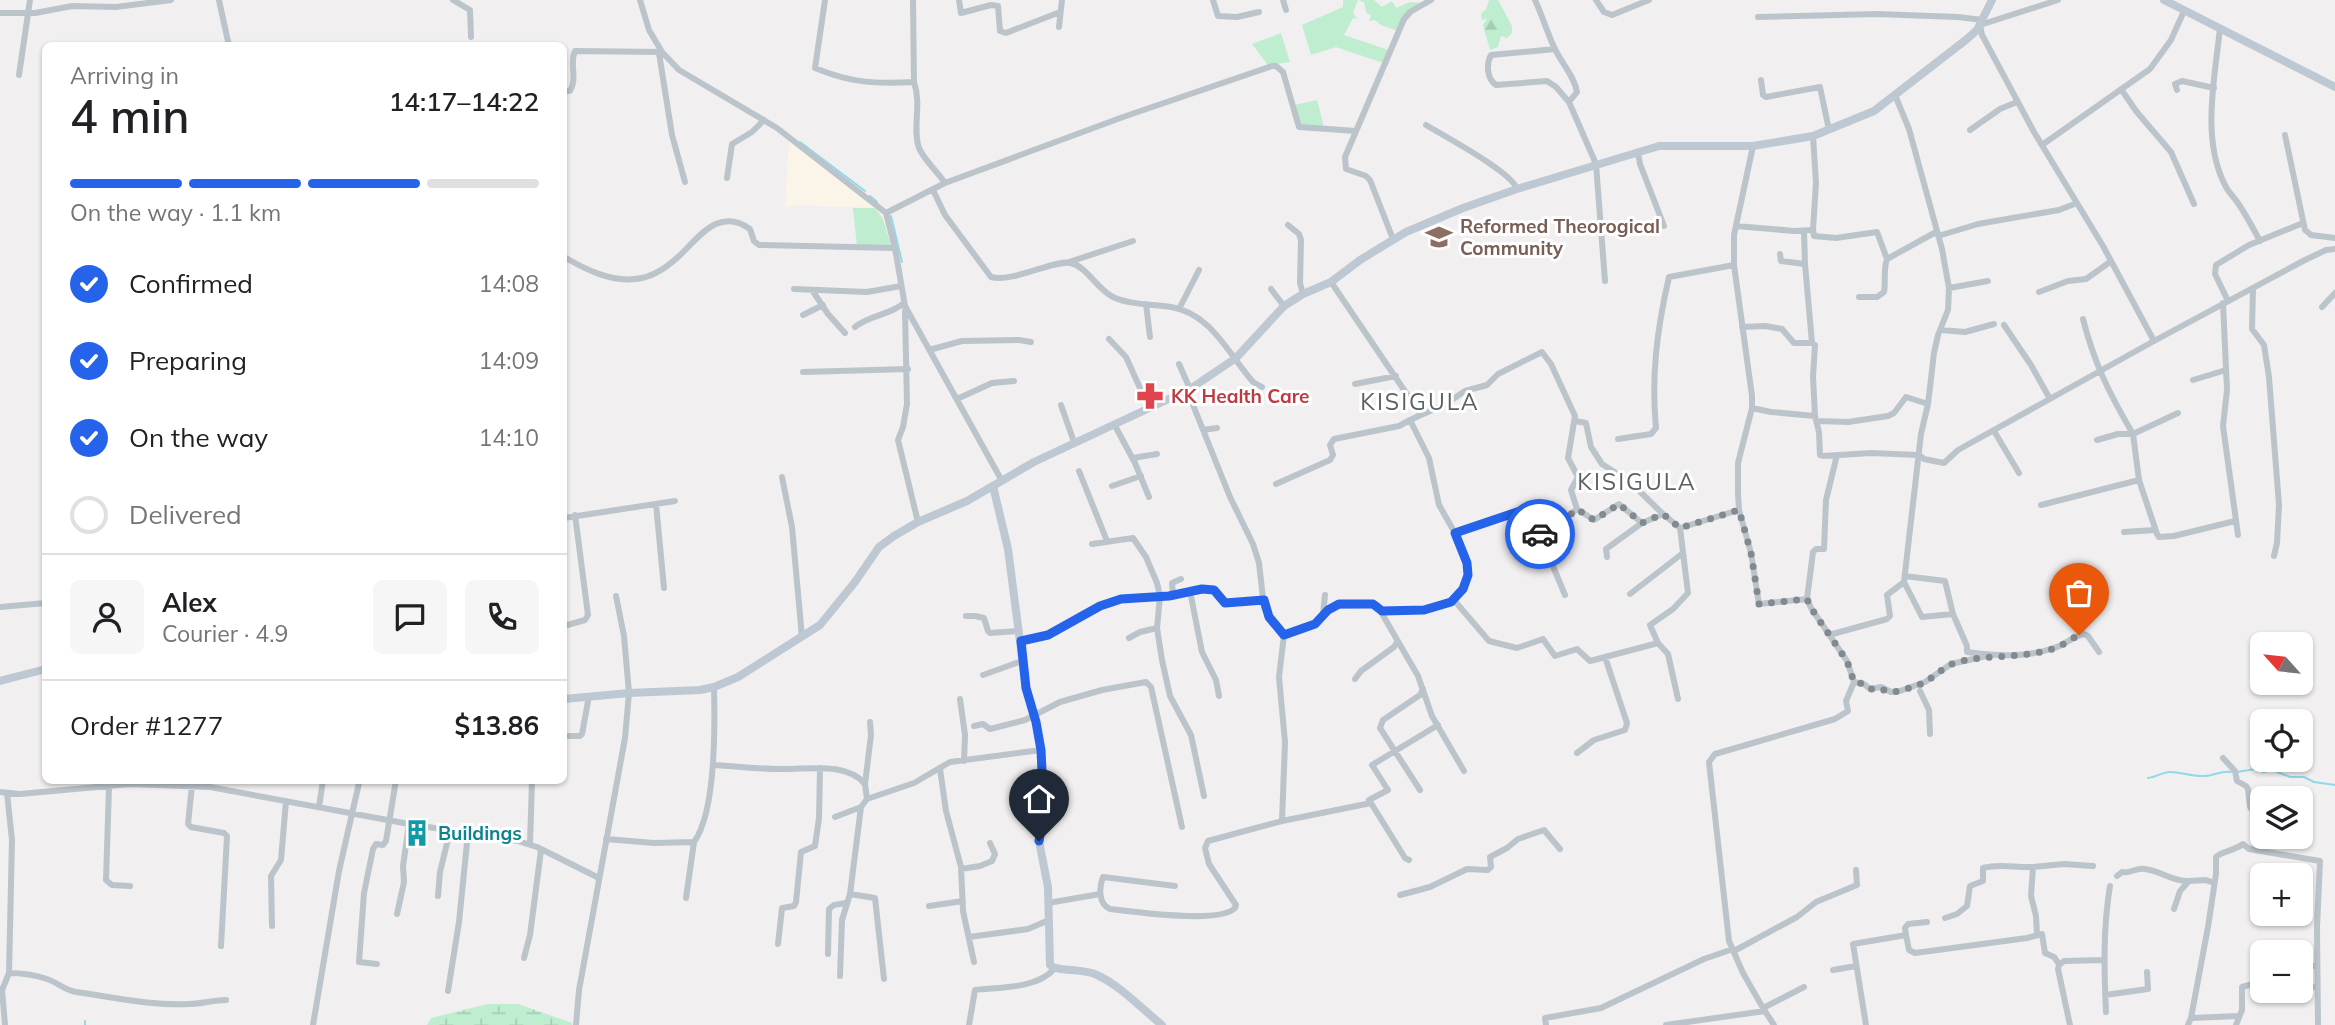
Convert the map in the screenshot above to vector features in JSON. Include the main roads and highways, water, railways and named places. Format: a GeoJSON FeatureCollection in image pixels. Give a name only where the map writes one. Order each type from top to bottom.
{"type":"FeatureCollection","features":[{"type":"Feature","properties":{"kind":"waterway"},"geometry":{"type":"LineString","coordinates":[[800,142],[865,191]]}},
{"type":"Feature","properties":{"kind":"waterway"},"geometry":{"type":"LineString","coordinates":[[870,196],[877,202]]}},
{"type":"Feature","properties":{"kind":"waterway"},"geometry":{"type":"LineString","coordinates":[[891,216],[902,262]]}},
{"type":"Feature","properties":{"kind":"waterway"},"geometry":{"type":"LineString","coordinates":[[2237,772],[2272,770],[2290,777],[2304,777],[2314,782],[2335,785]]}},
{"type":"Feature","properties":{"kind":"waterway"},"geometry":{"type":"LineString","coordinates":[[2148,778],[2170,772],[2200,776],[2231,772]]}},
{"type":"Feature","properties":{"kind":"place","name":"Reformed Theorogical Community"},"geometry":{"type":"Point","coordinates":[1439,237]}},
{"type":"Feature","properties":{"kind":"place","name":"KK Health Care"},"geometry":{"type":"Point","coordinates":[1150,396]}},
{"type":"Feature","properties":{"kind":"place","name":"Buildings"},"geometry":{"type":"Point","coordinates":[417,833]}},
{"type":"Feature","properties":{"kind":"district","name":"KISIGULA"},"geometry":{"type":"Point","coordinates":[1420,402]}},
{"type":"Feature","properties":{"kind":"district","name":"KISIGULA"},"geometry":{"type":"Point","coordinates":[1637,482]}}]}
